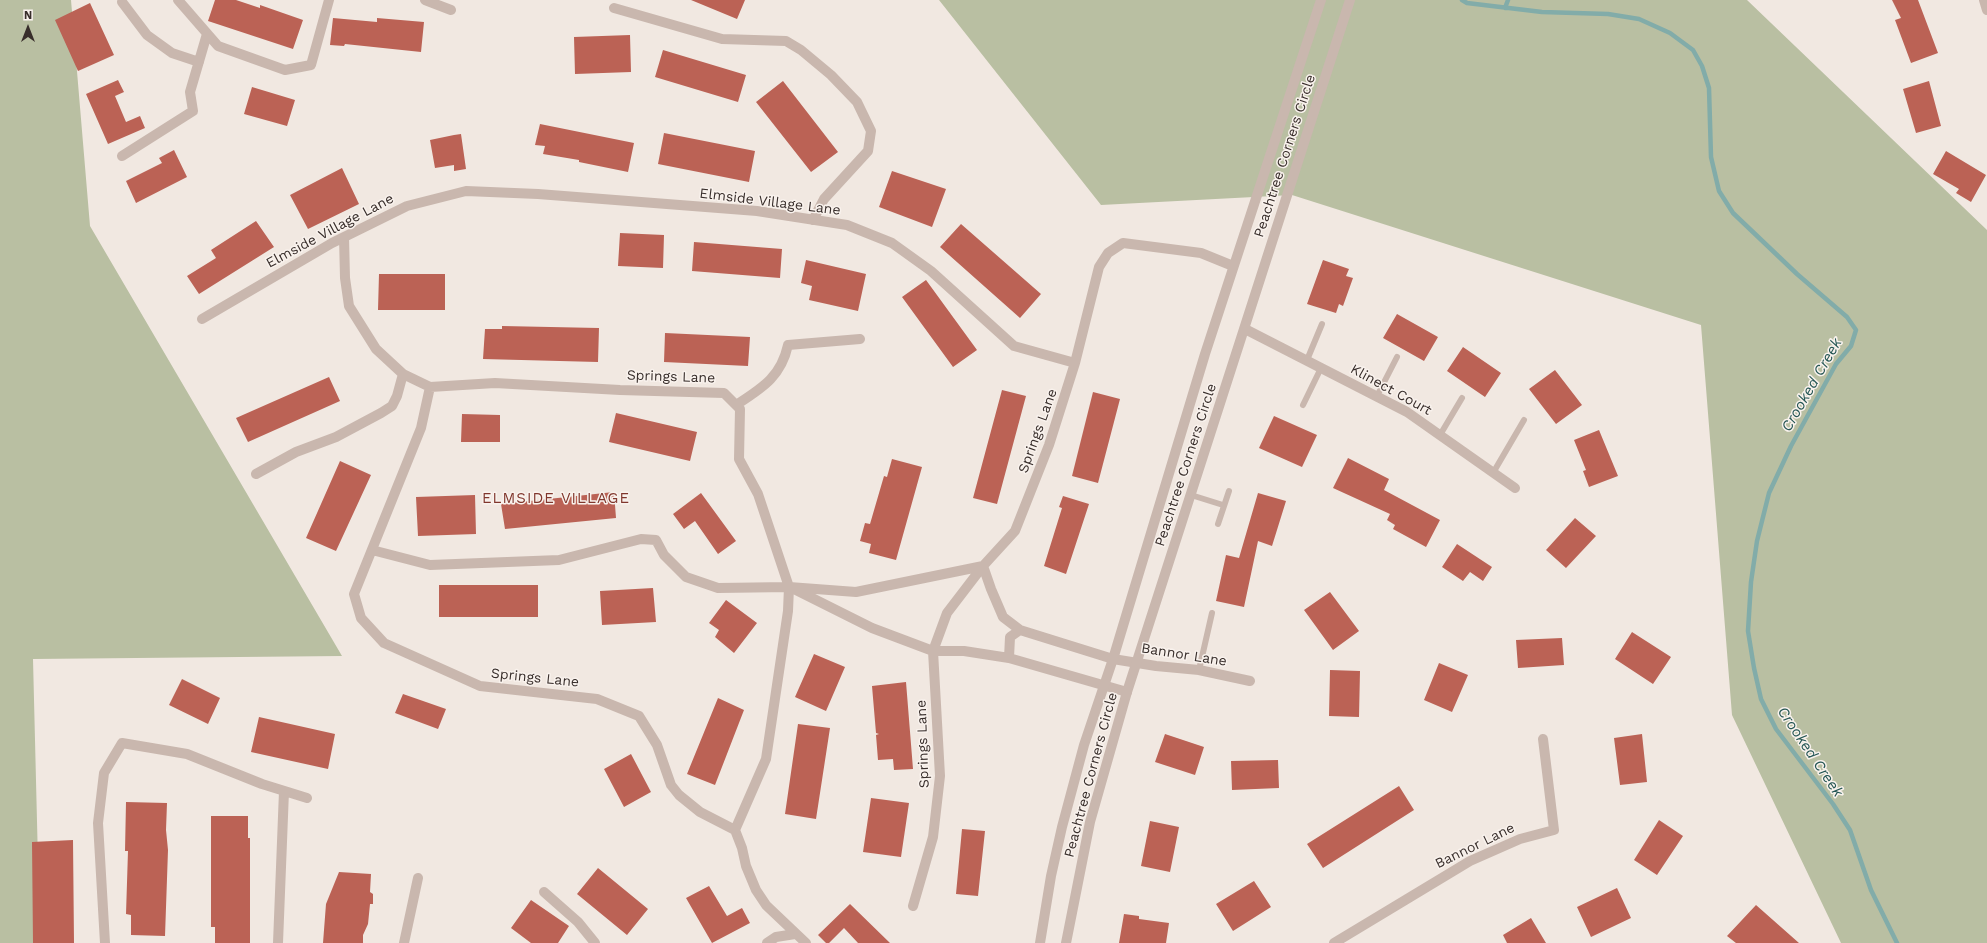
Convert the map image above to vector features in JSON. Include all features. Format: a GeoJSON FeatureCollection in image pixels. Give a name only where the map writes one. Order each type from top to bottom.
{"type":"FeatureCollection","features":[{"type":"Feature","properties":{"kind":"street"},"geometry":{"type":"LineString","coordinates":[[178,0],[218,46],[285,70],[310,65],[330,0]]}},
{"type":"Feature","properties":{"kind":"street"},"geometry":{"type":"LineString","coordinates":[[425,0],[451,10]]}},
{"type":"Feature","properties":{"kind":"street","name":"Peachtree Corners Circle"},"geometry":{"type":"LineString","coordinates":[[1040,943],[1051,876],[1062,827],[1103,685],[1233,266],[1321,0]]}},
{"type":"Feature","properties":{"kind":"street","name":"Peachtree Corners Circle"},"geometry":{"type":"LineString","coordinates":[[1066,943],[1090,822],[1127,692],[1350,0]]}},
{"type":"Feature","properties":{"kind":"street"},"geometry":{"type":"LineString","coordinates":[[1984,0],[1987,10]]}},
{"type":"Feature","properties":{"kind":"street"},"geometry":{"type":"LineString","coordinates":[[122,2],[147,35],[172,53],[199,62]]}},
{"type":"Feature","properties":{"kind":"street"},"geometry":{"type":"LineString","coordinates":[[614,8],[722,39],[786,42],[801,50],[831,75],[857,102],[871,131],[868,151],[824,199],[813,220]]}},
{"type":"Feature","properties":{"kind":"street"},"geometry":{"type":"LineString","coordinates":[[122,156],[193,111],[190,92],[207,34]]}},
{"type":"Feature","properties":{"kind":"street","name":"Elmside Village Lane"},"geometry":{"type":"LineString","coordinates":[[202,319],[344,237],[407,206],[466,191],[538,194],[757,211],[847,225],[892,243],[931,271],[1014,346],[1075,363]]}},
{"type":"Feature","properties":{"kind":"street","name":"Springs Lane"},"geometry":{"type":"LineString","coordinates":[[344,237],[345,278],[349,306],[376,349],[403,374],[430,387],[495,383],[620,390],[724,392],[736,405]]}},
{"type":"Feature","properties":{"kind":"street"},"geometry":{"type":"LineString","coordinates":[[1075,363],[1099,267],[1108,253],[1123,243],[1201,253],[1233,266]]}},
{"type":"Feature","properties":{"kind":"street","name":"Klinect Court"},"geometry":{"type":"LineString","coordinates":[[1245,329],[1407,412],[1515,488]]}},
{"type":"Feature","properties":{"kind":"street"},"geometry":{"type":"LineString","coordinates":[[806,943],[766,905],[756,890],[746,866],[742,848],[735,830],[766,759],[788,611],[789,587],[758,494],[739,459],[740,408],[736,405],[773,379],[785,360],[788,345],[860,339]]}},
{"type":"Feature","properties":{"kind":"street","name":"Springs Lane"},"geometry":{"type":"LineString","coordinates":[[913,906],[933,837],[940,776],[933,651],[947,613],[983,566],[1015,530],[1049,445],[1075,363]]}},
{"type":"Feature","properties":{"kind":"street"},"geometry":{"type":"LineString","coordinates":[[256,474],[296,452],[336,437],[392,406],[397,396],[403,374]]}},
{"type":"Feature","properties":{"kind":"street","name":"Springs Lane"},"geometry":{"type":"LineString","coordinates":[[430,387],[421,428],[354,594],[361,618],[384,643],[480,686],[597,699],[639,716],[657,745],[671,785],[679,795],[700,812],[735,830]]}},
{"type":"Feature","properties":{"kind":"street"},"geometry":{"type":"LineString","coordinates":[[372,550],[430,565],[559,560],[641,539],[656,540],[664,555],[686,577],[718,588],[789,587],[856,592],[983,566],[991,589],[1004,616],[1020,630],[1112,659]]}},
{"type":"Feature","properties":{"kind":"street"},"geometry":{"type":"LineString","coordinates":[[789,587],[872,628],[933,651],[964,651],[1009,658],[1127,692]]}},
{"type":"Feature","properties":{"kind":"street"},"geometry":{"type":"LineString","coordinates":[[1009,658],[1010,637],[1020,630]]}},
{"type":"Feature","properties":{"kind":"street","name":"Bannor Lane"},"geometry":{"type":"LineString","coordinates":[[1112,659],[1156,666],[1199,670],[1250,681]]}},
{"type":"Feature","properties":{"kind":"street","name":"Bannor Lane"},"geometry":{"type":"LineString","coordinates":[[1334,943],[1470,861],[1520,839],[1554,830],[1543,739]]}},
{"type":"Feature","properties":{"kind":"street"},"geometry":{"type":"LineString","coordinates":[[105,943],[98,823],[104,773],[122,743],[187,754],[262,784],[307,798]]}},
{"type":"Feature","properties":{"kind":"street"},"geometry":{"type":"LineString","coordinates":[[278,943],[284,791]]}},
{"type":"Feature","properties":{"kind":"street"},"geometry":{"type":"LineString","coordinates":[[404,943],[418,878]]}},
{"type":"Feature","properties":{"kind":"street"},"geometry":{"type":"LineString","coordinates":[[544,892],[578,922],[595,943]]}},
{"type":"Feature","properties":{"kind":"street"},"geometry":{"type":"LineString","coordinates":[[767,943],[776,937],[795,934]]}},
{"type":"Feature","properties":{"kind":"lane"},"geometry":{"type":"LineString","coordinates":[[1307,360],[1322,324]]}},
{"type":"Feature","properties":{"kind":"lane"},"geometry":{"type":"LineString","coordinates":[[1376,396],[1397,357]]}},
{"type":"Feature","properties":{"kind":"lane"},"geometry":{"type":"LineString","coordinates":[[1303,406],[1321,368]]}},
{"type":"Feature","properties":{"kind":"lane"},"geometry":{"type":"LineString","coordinates":[[1440,435],[1462,398]]}},
{"type":"Feature","properties":{"kind":"lane"},"geometry":{"type":"LineString","coordinates":[[1493,473],[1524,420]]}},
{"type":"Feature","properties":{"kind":"lane"},"geometry":{"type":"LineString","coordinates":[[1218,524],[1223,505],[1229,491]]}},
{"type":"Feature","properties":{"kind":"lane"},"geometry":{"type":"LineString","coordinates":[[1191,495],[1223,505]]}},
{"type":"Feature","properties":{"kind":"lane"},"geometry":{"type":"LineString","coordinates":[[1199,670],[1212,613]]}},
{"type":"Feature","properties":{"kind":"green space"},"geometry":{"type":"Polygon","coordinates":[[[0,0],[71,0],[90,226],[342,656],[33,659],[40,943],[0,943],[0,0]]]}},
{"type":"Feature","properties":{"kind":"green space"},"geometry":{"type":"Polygon","coordinates":[[[939,0],[1747,0],[1987,230],[1987,943],[1841,943],[1732,715],[1701,325],[1292,195],[1101,205],[939,0]]]}},
{"type":"Feature","properties":{"kind":"building"},"geometry":{"type":"Polygon","coordinates":[[[215,0],[236,0],[260,8],[260,5],[303,20],[293,49],[208,21],[215,0]]]}},
{"type":"Feature","properties":{"kind":"building"},"geometry":{"type":"Polygon","coordinates":[[[691,0],[745,0],[737,19],[691,0]]]}},
{"type":"Feature","properties":{"kind":"building"},"geometry":{"type":"Polygon","coordinates":[[[1892,0],[1918,0],[1938,53],[1911,63],[1895,20],[1901,18],[1892,0]]]}},
{"type":"Feature","properties":{"kind":"building"},"geometry":{"type":"Polygon","coordinates":[[[90,3],[114,55],[78,71],[55,20],[90,3]]]}},
{"type":"Feature","properties":{"kind":"building"},"geometry":{"type":"Polygon","coordinates":[[[333,18],[377,22],[377,18],[424,22],[421,52],[345,44],[344,46],[330,45],[333,18]]]}},
{"type":"Feature","properties":{"kind":"building"},"geometry":{"type":"Polygon","coordinates":[[[630,35],[631,72],[575,74],[574,37],[630,35]]]}},
{"type":"Feature","properties":{"kind":"building"},"geometry":{"type":"Polygon","coordinates":[[[663,50],[746,75],[738,102],[655,77],[663,50]]]}},
{"type":"Feature","properties":{"kind":"building"},"geometry":{"type":"Polygon","coordinates":[[[118,80],[124,92],[115,96],[126,122],[140,116],[145,128],[108,144],[86,94],[118,80]]]}},
{"type":"Feature","properties":{"kind":"building"},"geometry":{"type":"Polygon","coordinates":[[[783,81],[838,152],[811,172],[756,102],[783,81]]]}},
{"type":"Feature","properties":{"kind":"building"},"geometry":{"type":"Polygon","coordinates":[[[1929,81],[1941,126],[1916,133],[1903,89],[1929,81]]]}},
{"type":"Feature","properties":{"kind":"building"},"geometry":{"type":"Polygon","coordinates":[[[252,87],[295,100],[287,126],[244,114],[252,87]]]}},
{"type":"Feature","properties":{"kind":"building"},"geometry":{"type":"Polygon","coordinates":[[[540,124],[634,143],[628,172],[579,162],[579,160],[543,154],[545,146],[535,145],[540,124]]]}},
{"type":"Feature","properties":{"kind":"building"},"geometry":{"type":"Polygon","coordinates":[[[664,133],[755,151],[749,182],[658,164],[664,133]]]}},
{"type":"Feature","properties":{"kind":"building"},"geometry":{"type":"Polygon","coordinates":[[[461,134],[466,169],[454,171],[454,165],[435,168],[430,140],[461,134]]]}},
{"type":"Feature","properties":{"kind":"building"},"geometry":{"type":"Polygon","coordinates":[[[174,150],[187,177],[136,203],[126,181],[162,163],[159,158],[174,150]]]}},
{"type":"Feature","properties":{"kind":"building"},"geometry":{"type":"Polygon","coordinates":[[[1946,151],[1986,175],[1971,202],[1956,193],[1959,189],[1933,174],[1946,151]]]}},
{"type":"Feature","properties":{"kind":"building"},"geometry":{"type":"Polygon","coordinates":[[[342,168],[359,204],[308,229],[290,195],[342,168]]]}},
{"type":"Feature","properties":{"kind":"building"},"geometry":{"type":"Polygon","coordinates":[[[892,171],[946,189],[932,227],[879,207],[892,171]]]}},
{"type":"Feature","properties":{"kind":"building"},"geometry":{"type":"Polygon","coordinates":[[[256,221],[274,247],[199,294],[187,276],[216,258],[211,250],[256,221]]]}},
{"type":"Feature","properties":{"kind":"building"},"geometry":{"type":"Polygon","coordinates":[[[961,224],[1041,294],[1020,318],[940,247],[961,224]]]}},
{"type":"Feature","properties":{"kind":"building"},"geometry":{"type":"Polygon","coordinates":[[[620,233],[664,235],[663,268],[618,266],[620,233]]]}},
{"type":"Feature","properties":{"kind":"building"},"geometry":{"type":"Polygon","coordinates":[[[694,242],[782,249],[780,278],[692,271],[694,242]]]}},
{"type":"Feature","properties":{"kind":"building"},"geometry":{"type":"Polygon","coordinates":[[[806,260],[866,274],[858,311],[809,300],[812,286],[801,283],[806,260]]]}},
{"type":"Feature","properties":{"kind":"building"},"geometry":{"type":"Polygon","coordinates":[[[1323,260],[1349,269],[1346,276],[1353,278],[1343,306],[1339,304],[1336,313],[1307,304],[1323,260]]]}},
{"type":"Feature","properties":{"kind":"building"},"geometry":{"type":"Polygon","coordinates":[[[379,274],[445,274],[445,310],[378,310],[379,274]]]}},
{"type":"Feature","properties":{"kind":"building"},"geometry":{"type":"Polygon","coordinates":[[[926,280],[977,350],[953,367],[902,297],[926,280]]]}},
{"type":"Feature","properties":{"kind":"building"},"geometry":{"type":"Polygon","coordinates":[[[1397,314],[1438,337],[1424,361],[1383,338],[1397,314]]]}},
{"type":"Feature","properties":{"kind":"building"},"geometry":{"type":"Polygon","coordinates":[[[502,326],[599,328],[598,362],[483,359],[485,329],[502,329],[502,326]]]}},
{"type":"Feature","properties":{"kind":"building"},"geometry":{"type":"Polygon","coordinates":[[[665,333],[750,337],[748,366],[664,362],[665,333]]]}},
{"type":"Feature","properties":{"kind":"building"},"geometry":{"type":"Polygon","coordinates":[[[1463,347],[1501,373],[1485,397],[1447,371],[1463,347]]]}},
{"type":"Feature","properties":{"kind":"building"},"geometry":{"type":"Polygon","coordinates":[[[1555,370],[1582,405],[1556,424],[1529,389],[1555,370]]]}},
{"type":"Feature","properties":{"kind":"building"},"geometry":{"type":"Polygon","coordinates":[[[329,377],[340,401],[248,442],[236,418],[329,377]]]}},
{"type":"Feature","properties":{"kind":"building"},"geometry":{"type":"Polygon","coordinates":[[[1002,390],[1026,396],[997,504],[973,498],[1002,390]]]}},
{"type":"Feature","properties":{"kind":"building"},"geometry":{"type":"Polygon","coordinates":[[[1093,392],[1120,399],[1098,483],[1072,476],[1093,392]]]}},
{"type":"Feature","properties":{"kind":"building"},"geometry":{"type":"Polygon","coordinates":[[[616,413],[697,432],[690,461],[609,442],[616,413]]]}},
{"type":"Feature","properties":{"kind":"building"},"geometry":{"type":"Polygon","coordinates":[[[462,414],[500,415],[500,442],[461,442],[462,414]]]}},
{"type":"Feature","properties":{"kind":"building"},"geometry":{"type":"Polygon","coordinates":[[[1274,416],[1317,435],[1302,467],[1259,448],[1274,416]]]}},
{"type":"Feature","properties":{"kind":"building"},"geometry":{"type":"Polygon","coordinates":[[[1599,430],[1618,476],[1589,487],[1583,471],[1586,470],[1574,440],[1599,430]]]}},
{"type":"Feature","properties":{"kind":"building"},"geometry":{"type":"Polygon","coordinates":[[[1348,458],[1389,479],[1384,490],[1440,520],[1426,547],[1393,529],[1395,525],[1387,520],[1390,514],[1333,488],[1348,458]]]}},
{"type":"Feature","properties":{"kind":"building"},"geometry":{"type":"Polygon","coordinates":[[[892,459],[922,467],[896,560],[869,553],[871,544],[860,541],[865,523],[870,524],[884,476],[887,477],[892,459]]]}},
{"type":"Feature","properties":{"kind":"building"},"geometry":{"type":"Polygon","coordinates":[[[340,461],[371,475],[336,551],[306,538],[340,461]]]}},
{"type":"Feature","properties":{"kind":"building"},"geometry":{"type":"Polygon","coordinates":[[[614,492],[616,518],[505,529],[501,504],[614,492]]]}},
{"type":"Feature","properties":{"kind":"building"},"geometry":{"type":"Polygon","coordinates":[[[701,493],[736,541],[718,554],[695,521],[684,529],[673,514],[701,493]]]}},
{"type":"Feature","properties":{"kind":"building"},"geometry":{"type":"Polygon","coordinates":[[[1258,493],[1286,501],[1272,546],[1258,541],[1244,607],[1216,601],[1226,555],[1239,558],[1258,493]]]}},
{"type":"Feature","properties":{"kind":"building"},"geometry":{"type":"Polygon","coordinates":[[[475,495],[476,534],[418,536],[416,497],[475,495]]]}},
{"type":"Feature","properties":{"kind":"building"},"geometry":{"type":"Polygon","coordinates":[[[1063,496],[1089,504],[1066,574],[1044,566],[1062,508],[1059,507],[1063,496]]]}},
{"type":"Feature","properties":{"kind":"building"},"geometry":{"type":"Polygon","coordinates":[[[1575,518],[1596,536],[1566,568],[1546,550],[1575,518]]]}},
{"type":"Feature","properties":{"kind":"building"},"geometry":{"type":"Polygon","coordinates":[[[1457,544],[1492,567],[1483,581],[1470,572],[1463,581],[1442,567],[1457,544]]]}},
{"type":"Feature","properties":{"kind":"building"},"geometry":{"type":"Polygon","coordinates":[[[439,585],[538,585],[538,617],[439,617],[439,585]]]}},
{"type":"Feature","properties":{"kind":"building"},"geometry":{"type":"Polygon","coordinates":[[[653,588],[656,622],[602,625],[600,591],[653,588]]]}},
{"type":"Feature","properties":{"kind":"building"},"geometry":{"type":"Polygon","coordinates":[[[1330,592],[1359,631],[1333,650],[1304,610],[1330,592]]]}},
{"type":"Feature","properties":{"kind":"building"},"geometry":{"type":"Polygon","coordinates":[[[726,600],[757,623],[734,653],[715,637],[719,630],[709,623],[726,600]]]}},
{"type":"Feature","properties":{"kind":"building"},"geometry":{"type":"Polygon","coordinates":[[[1632,632],[1671,657],[1653,684],[1615,659],[1632,632]]]}},
{"type":"Feature","properties":{"kind":"building"},"geometry":{"type":"Polygon","coordinates":[[[1562,638],[1564,665],[1518,668],[1516,640],[1562,638]]]}},
{"type":"Feature","properties":{"kind":"building"},"geometry":{"type":"Polygon","coordinates":[[[814,654],[845,667],[826,711],[795,697],[814,654]]]}},
{"type":"Feature","properties":{"kind":"building"},"geometry":{"type":"Polygon","coordinates":[[[1439,663],[1468,675],[1452,712],[1424,700],[1439,663]]]}},
{"type":"Feature","properties":{"kind":"building"},"geometry":{"type":"Polygon","coordinates":[[[1330,670],[1360,671],[1359,717],[1329,716],[1330,670]]]}},
{"type":"Feature","properties":{"kind":"building"},"geometry":{"type":"Polygon","coordinates":[[[182,679],[220,698],[208,724],[169,705],[182,679]]]}},
{"type":"Feature","properties":{"kind":"building"},"geometry":{"type":"Polygon","coordinates":[[[906,682],[913,769],[894,770],[893,759],[878,760],[876,735],[879,734],[876,733],[872,686],[906,682]]]}},
{"type":"Feature","properties":{"kind":"building"},"geometry":{"type":"Polygon","coordinates":[[[403,694],[446,709],[438,729],[395,713],[403,694]]]}},
{"type":"Feature","properties":{"kind":"building"},"geometry":{"type":"Polygon","coordinates":[[[718,698],[744,710],[715,785],[687,774],[718,698]]]}},
{"type":"Feature","properties":{"kind":"building"},"geometry":{"type":"Polygon","coordinates":[[[259,717],[335,734],[328,769],[251,752],[259,717]]]}},
{"type":"Feature","properties":{"kind":"building"},"geometry":{"type":"Polygon","coordinates":[[[798,724],[830,728],[816,819],[785,814],[798,724]]]}},
{"type":"Feature","properties":{"kind":"building"},"geometry":{"type":"Polygon","coordinates":[[[1165,734],[1204,747],[1195,775],[1155,762],[1165,734]]]}},
{"type":"Feature","properties":{"kind":"building"},"geometry":{"type":"Polygon","coordinates":[[[1642,734],[1647,782],[1620,785],[1614,738],[1642,734]]]}},
{"type":"Feature","properties":{"kind":"building"},"geometry":{"type":"Polygon","coordinates":[[[631,754],[651,792],[624,807],[604,769],[631,754]]]}},
{"type":"Feature","properties":{"kind":"building"},"geometry":{"type":"Polygon","coordinates":[[[1278,760],[1279,788],[1232,790],[1231,761],[1278,760]]]}},
{"type":"Feature","properties":{"kind":"building"},"geometry":{"type":"Polygon","coordinates":[[[1399,786],[1414,810],[1323,868],[1307,844],[1399,786]]]}},
{"type":"Feature","properties":{"kind":"building"},"geometry":{"type":"Polygon","coordinates":[[[871,798],[909,803],[901,857],[863,852],[871,798]]]}},
{"type":"Feature","properties":{"kind":"building"},"geometry":{"type":"Polygon","coordinates":[[[126,802],[167,803],[166,830],[168,850],[165,936],[131,935],[131,915],[126,914],[128,851],[125,851],[126,802]]]}},
{"type":"Feature","properties":{"kind":"building"},"geometry":{"type":"Polygon","coordinates":[[[211,816],[248,816],[248,838],[250,838],[250,943],[215,943],[215,927],[211,927],[211,816]]]}},
{"type":"Feature","properties":{"kind":"building"},"geometry":{"type":"Polygon","coordinates":[[[1659,820],[1683,836],[1657,875],[1634,860],[1659,820]]]}},
{"type":"Feature","properties":{"kind":"building"},"geometry":{"type":"Polygon","coordinates":[[[1150,821],[1179,827],[1170,872],[1141,866],[1150,821]]]}},
{"type":"Feature","properties":{"kind":"building"},"geometry":{"type":"Polygon","coordinates":[[[962,829],[985,831],[978,896],[956,894],[962,829]]]}},
{"type":"Feature","properties":{"kind":"building"},"geometry":{"type":"Polygon","coordinates":[[[73,840],[74,943],[33,943],[32,842],[73,840]]]}},
{"type":"Feature","properties":{"kind":"building"},"geometry":{"type":"Polygon","coordinates":[[[598,868],[648,909],[627,935],[577,894],[598,868]]]}},
{"type":"Feature","properties":{"kind":"building"},"geometry":{"type":"Polygon","coordinates":[[[339,872],[371,874],[370,892],[373,894],[373,904],[370,904],[368,924],[363,935],[363,943],[323,943],[326,904],[339,872]]]}},
{"type":"Feature","properties":{"kind":"building"},"geometry":{"type":"Polygon","coordinates":[[[1254,881],[1271,907],[1233,931],[1216,904],[1254,881]]]}},
{"type":"Feature","properties":{"kind":"building"},"geometry":{"type":"Polygon","coordinates":[[[709,886],[727,916],[742,908],[750,923],[712,943],[686,898],[709,886]]]}},
{"type":"Feature","properties":{"kind":"building"},"geometry":{"type":"Polygon","coordinates":[[[1617,888],[1631,918],[1591,937],[1577,907],[1617,888]]]}},
{"type":"Feature","properties":{"kind":"building"},"geometry":{"type":"Polygon","coordinates":[[[531,900],[569,926],[558,943],[531,943],[511,928],[531,900]]]}},
{"type":"Feature","properties":{"kind":"building"},"geometry":{"type":"Polygon","coordinates":[[[850,904],[890,943],[858,943],[844,928],[829,943],[826,943],[818,935],[850,904]]]}},
{"type":"Feature","properties":{"kind":"building"},"geometry":{"type":"Polygon","coordinates":[[[1756,905],[1799,943],[1736,943],[1727,936],[1756,905]]]}},
{"type":"Feature","properties":{"kind":"building"},"geometry":{"type":"Polygon","coordinates":[[[1124,914],[1139,916],[1139,919],[1169,923],[1166,943],[1119,943],[1124,914]]]}},
{"type":"Feature","properties":{"kind":"building"},"geometry":{"type":"Polygon","coordinates":[[[1531,918],[1546,943],[1507,943],[1503,935],[1531,918]]]}},
{"type":"Feature","properties":{"kind":"waterway","name":"Crooked Creek"},"geometry":{"type":"LineString","coordinates":[[1462,0],[1467,3],[1542,12],[1608,14],[1639,19],[1670,33],[1693,50],[1702,66],[1709,88],[1711,157],[1719,191],[1733,213],[1797,274],[1847,317],[1856,330],[1851,346],[1836,364],[1791,446],[1769,493],[1757,541],[1751,582],[1748,631],[1761,699],[1776,729],[1833,804],[1850,830],[1871,890],[1897,943]]}},
{"type":"Feature","properties":{"kind":"waterway"},"geometry":{"type":"LineString","coordinates":[[1505,8],[1508,0]]}},
{"type":"Feature","properties":{"kind":"district","name":"ELMSIDE VILLAGE"},"geometry":{"type":"Point","coordinates":[556,499]}}]}
